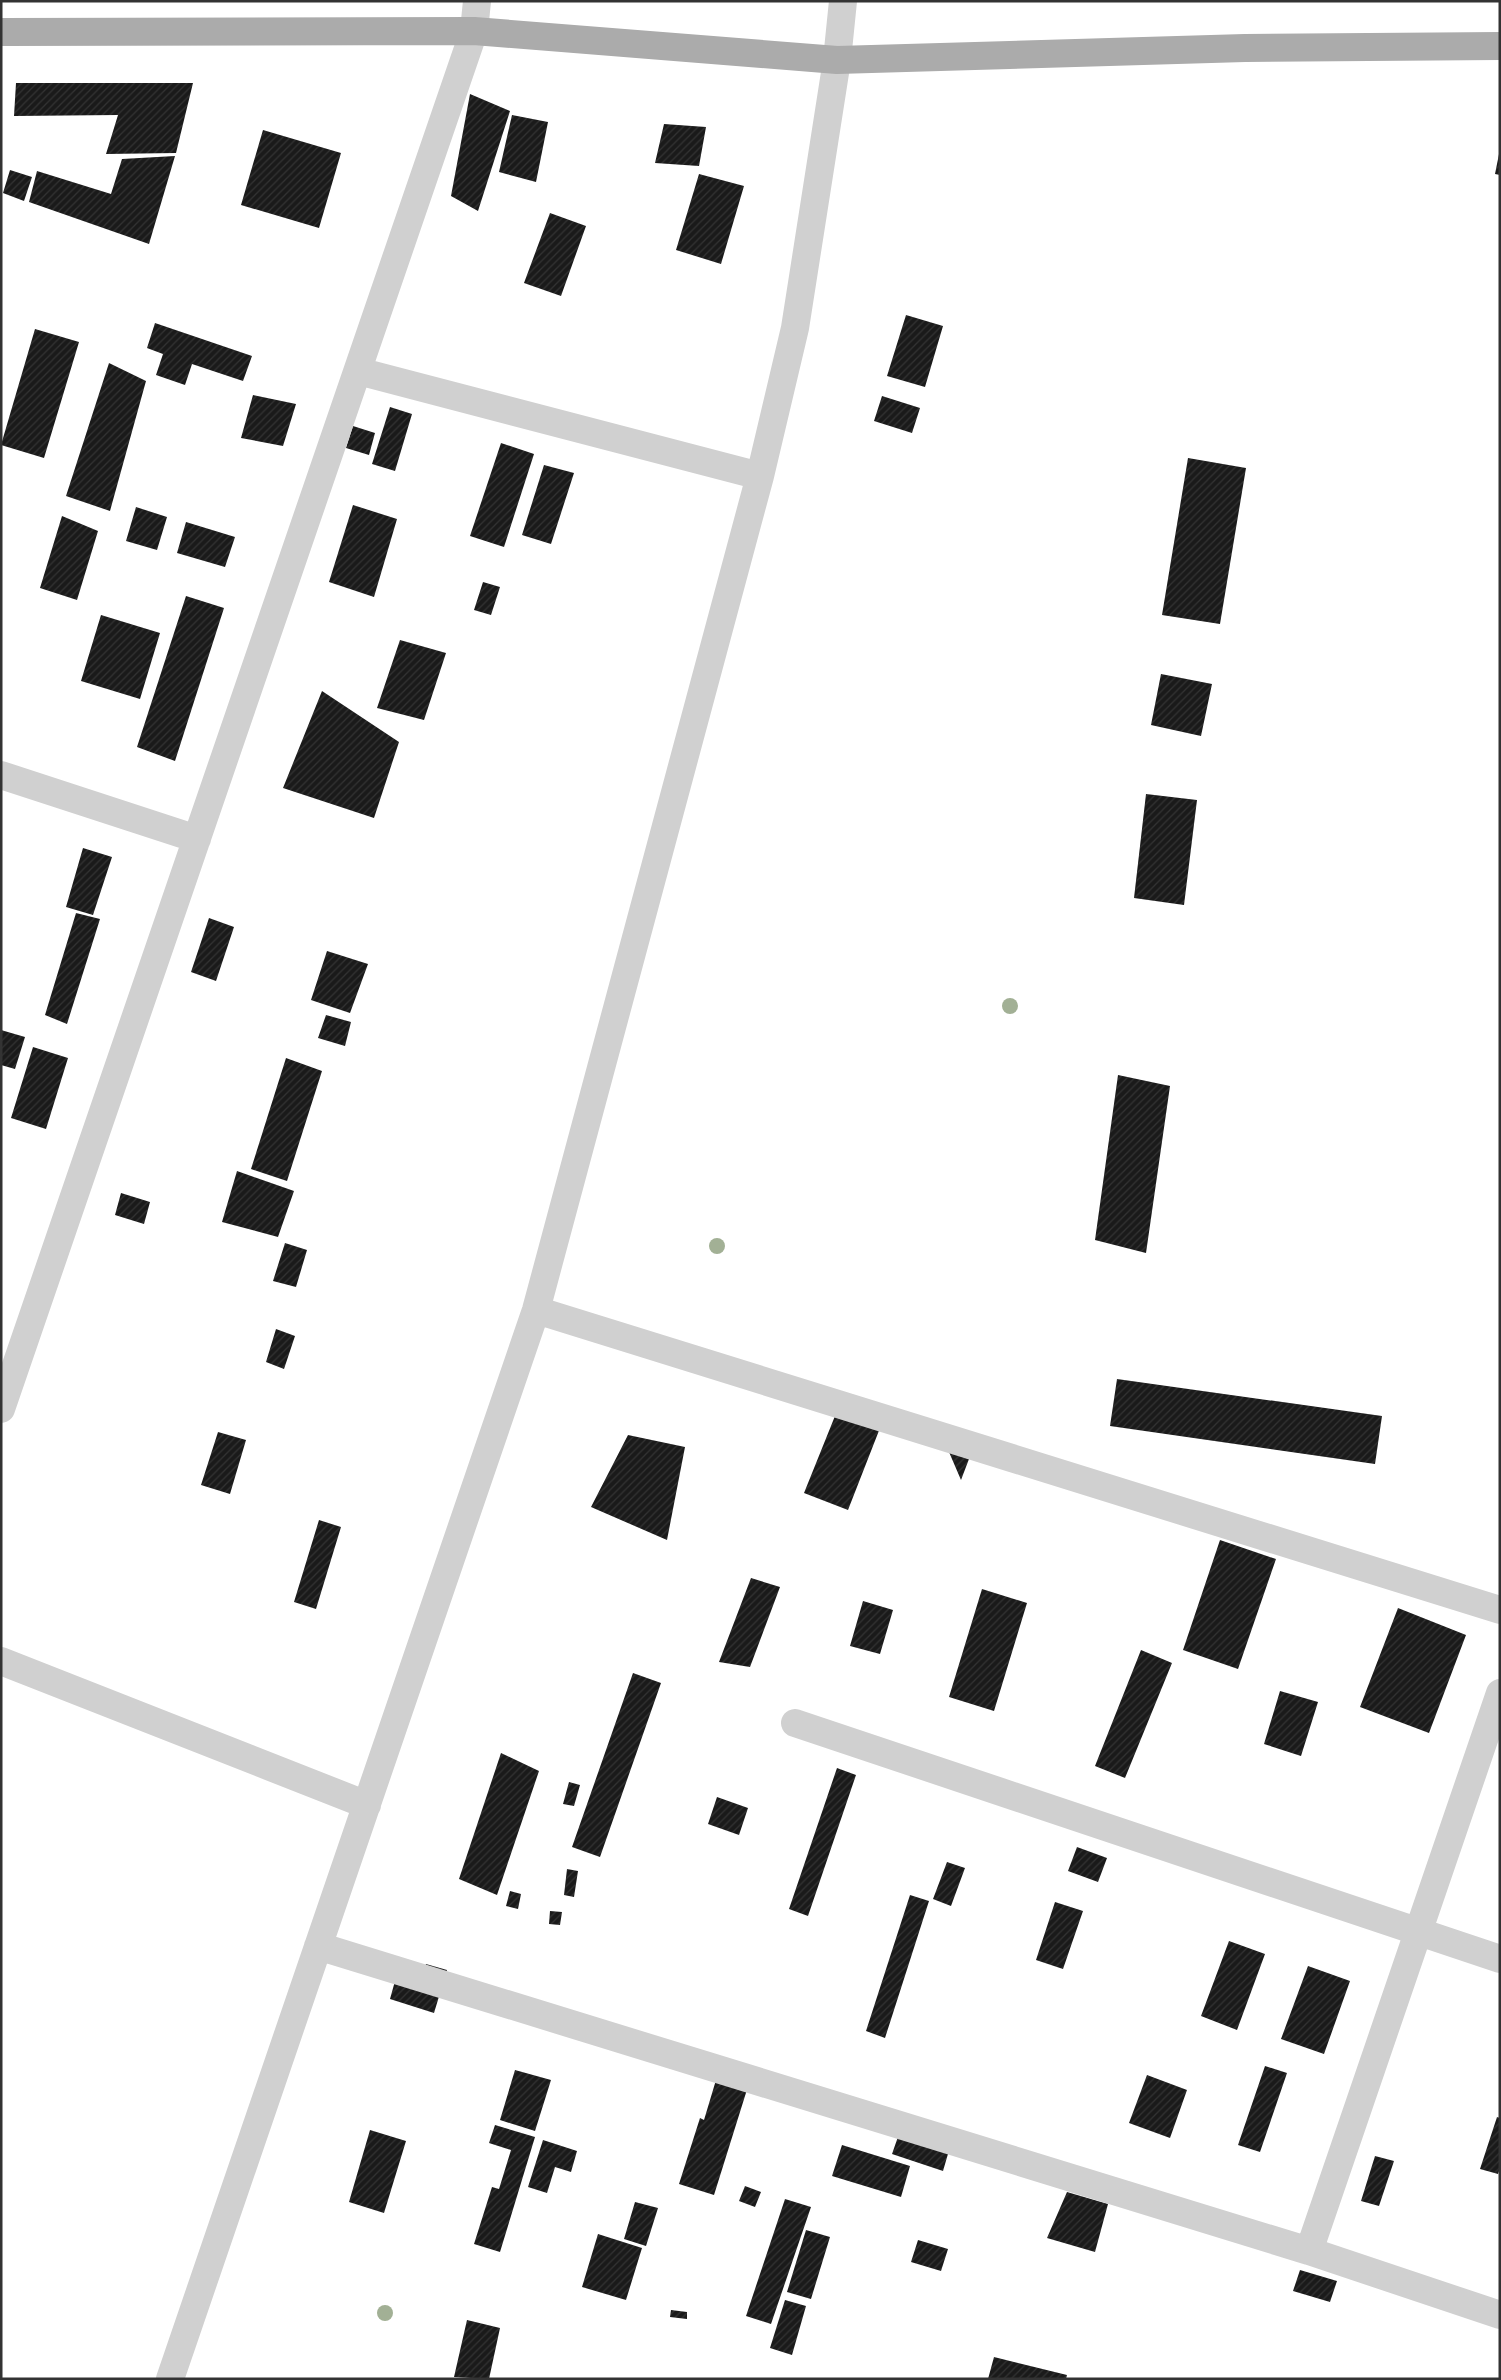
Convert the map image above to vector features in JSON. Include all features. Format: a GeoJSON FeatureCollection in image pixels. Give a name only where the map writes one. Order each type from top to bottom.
{"type":"FeatureCollection","features":[{"type":"Feature","properties":{"kind":"main road"},"geometry":{"type":"LineString","coordinates":[[1,32],[474,31],[838,60],[1245,48],[1500,46]]}},
{"type":"Feature","properties":{"kind":"street"},"geometry":{"type":"LineString","coordinates":[[1,1409],[474,31],[477,1]]}},
{"type":"Feature","properties":{"kind":"street"},"geometry":{"type":"LineString","coordinates":[[170,2379],[536,1310],[760,476],[795,328],[838,60],[843,1]]}},
{"type":"Feature","properties":{"kind":"street"},"geometry":{"type":"LineString","coordinates":[[358,371],[760,476]]}},
{"type":"Feature","properties":{"kind":"street"},"geometry":{"type":"LineString","coordinates":[[1,776],[197,839]]}},
{"type":"Feature","properties":{"kind":"street"},"geometry":{"type":"LineString","coordinates":[[536,1310],[1500,1610]]}},
{"type":"Feature","properties":{"kind":"street"},"geometry":{"type":"LineString","coordinates":[[1,1662],[367,1805]]}},
{"type":"Feature","properties":{"kind":"street"},"geometry":{"type":"LineString","coordinates":[[1308,2251],[1500,1693]]}},
{"type":"Feature","properties":{"kind":"street"},"geometry":{"type":"LineString","coordinates":[[795,1723],[1500,1959]]}},
{"type":"Feature","properties":{"kind":"street"},"geometry":{"type":"LineString","coordinates":[[318,1946],[1308,2251],[1500,2315]]}},
{"type":"Feature","properties":{"kind":"building"},"geometry":{"type":"Polygon","coordinates":[[[16,83],[193,83],[176,153],[106,154],[118,115],[14,116],[16,83]]]}},
{"type":"Feature","properties":{"kind":"building"},"geometry":{"type":"Polygon","coordinates":[[[470,94],[510,111],[478,211],[451,196],[470,94]]]}},
{"type":"Feature","properties":{"kind":"building"},"geometry":{"type":"Polygon","coordinates":[[[512,115],[548,122],[536,182],[499,172],[512,115]]]}},
{"type":"Feature","properties":{"kind":"building"},"geometry":{"type":"Polygon","coordinates":[[[664,124],[706,127],[699,166],[655,163],[664,124]]]}},
{"type":"Feature","properties":{"kind":"building"},"geometry":{"type":"Polygon","coordinates":[[[263,130],[341,153],[319,228],[241,205],[263,130]]]}},
{"type":"Feature","properties":{"kind":"building"},"geometry":{"type":"Polygon","coordinates":[[[1500,154],[1500,175],[1495,174],[1500,154]]]}},
{"type":"Feature","properties":{"kind":"building"},"geometry":{"type":"Polygon","coordinates":[[[175,156],[149,244],[29,202],[37,171],[111,194],[122,159],[175,156]]]}},
{"type":"Feature","properties":{"kind":"building"},"geometry":{"type":"Polygon","coordinates":[[[10,170],[32,177],[24,201],[3,193],[10,170]]]}},
{"type":"Feature","properties":{"kind":"building"},"geometry":{"type":"Polygon","coordinates":[[[699,174],[744,186],[721,264],[676,250],[699,174]]]}},
{"type":"Feature","properties":{"kind":"building"},"geometry":{"type":"Polygon","coordinates":[[[550,213],[586,226],[561,296],[524,283],[550,213]]]}},
{"type":"Feature","properties":{"kind":"building"},"geometry":{"type":"Polygon","coordinates":[[[906,315],[943,326],[925,387],[887,376],[906,315]]]}},
{"type":"Feature","properties":{"kind":"building"},"geometry":{"type":"Polygon","coordinates":[[[155,323],[252,356],[243,381],[192,364],[185,385],[156,375],[163,354],[147,348],[155,323]]]}},
{"type":"Feature","properties":{"kind":"building"},"geometry":{"type":"Polygon","coordinates":[[[35,329],[79,342],[44,458],[1,445],[35,329]]]}},
{"type":"Feature","properties":{"kind":"building"},"geometry":{"type":"Polygon","coordinates":[[[109,363],[146,381],[110,511],[66,496],[109,363]]]}},
{"type":"Feature","properties":{"kind":"building"},"geometry":{"type":"Polygon","coordinates":[[[253,395],[296,404],[283,446],[241,438],[253,395]]]}},
{"type":"Feature","properties":{"kind":"building"},"geometry":{"type":"Polygon","coordinates":[[[882,396],[920,408],[912,433],[874,421],[882,396]]]}},
{"type":"Feature","properties":{"kind":"building"},"geometry":{"type":"Polygon","coordinates":[[[390,407],[412,414],[395,471],[372,464],[390,407]]]}},
{"type":"Feature","properties":{"kind":"building"},"geometry":{"type":"Polygon","coordinates":[[[353,426],[375,433],[369,455],[346,448],[353,426]]]}},
{"type":"Feature","properties":{"kind":"building"},"geometry":{"type":"Polygon","coordinates":[[[501,443],[534,454],[504,547],[470,536],[501,443]]]}},
{"type":"Feature","properties":{"kind":"building"},"geometry":{"type":"Polygon","coordinates":[[[1188,458],[1246,468],[1220,624],[1162,615],[1188,458]]]}},
{"type":"Feature","properties":{"kind":"building"},"geometry":{"type":"Polygon","coordinates":[[[544,465],[574,473],[551,544],[522,535],[544,465]]]}},
{"type":"Feature","properties":{"kind":"building"},"geometry":{"type":"Polygon","coordinates":[[[353,505],[397,519],[374,597],[329,582],[353,505]]]}},
{"type":"Feature","properties":{"kind":"building"},"geometry":{"type":"Polygon","coordinates":[[[136,507],[167,517],[157,550],[126,541],[136,507]]]}},
{"type":"Feature","properties":{"kind":"building"},"geometry":{"type":"Polygon","coordinates":[[[62,516],[98,531],[77,600],[40,588],[62,516]]]}},
{"type":"Feature","properties":{"kind":"building"},"geometry":{"type":"Polygon","coordinates":[[[186,522],[235,537],[225,567],[177,553],[186,522]]]}},
{"type":"Feature","properties":{"kind":"building"},"geometry":{"type":"Polygon","coordinates":[[[483,582],[500,587],[491,615],[474,610],[483,582]]]}},
{"type":"Feature","properties":{"kind":"building"},"geometry":{"type":"Polygon","coordinates":[[[186,596],[224,608],[175,761],[137,747],[186,596]]]}},
{"type":"Feature","properties":{"kind":"building"},"geometry":{"type":"Polygon","coordinates":[[[101,615],[160,633],[140,699],[81,681],[101,615]]]}},
{"type":"Feature","properties":{"kind":"building"},"geometry":{"type":"Polygon","coordinates":[[[400,640],[446,653],[424,720],[377,708],[400,640]]]}},
{"type":"Feature","properties":{"kind":"building"},"geometry":{"type":"Polygon","coordinates":[[[1161,674],[1212,684],[1201,736],[1151,725],[1161,674]]]}},
{"type":"Feature","properties":{"kind":"building"},"geometry":{"type":"Polygon","coordinates":[[[322,691],[399,742],[374,818],[283,788],[322,691]]]}},
{"type":"Feature","properties":{"kind":"building"},"geometry":{"type":"Polygon","coordinates":[[[1146,794],[1197,800],[1184,905],[1134,898],[1146,794]]]}},
{"type":"Feature","properties":{"kind":"building"},"geometry":{"type":"Polygon","coordinates":[[[83,848],[112,857],[93,915],[66,907],[83,848]]]}},
{"type":"Feature","properties":{"kind":"building"},"geometry":{"type":"Polygon","coordinates":[[[76,913],[100,919],[67,1024],[45,1015],[76,913]]]}},
{"type":"Feature","properties":{"kind":"building"},"geometry":{"type":"Polygon","coordinates":[[[209,918],[234,927],[216,981],[191,972],[209,918]]]}},
{"type":"Feature","properties":{"kind":"building"},"geometry":{"type":"Polygon","coordinates":[[[327,951],[368,964],[350,1013],[311,1000],[327,951]]]}},
{"type":"Feature","properties":{"kind":"building"},"geometry":{"type":"Polygon","coordinates":[[[326,1015],[351,1022],[345,1046],[318,1038],[326,1015]]]}},
{"type":"Feature","properties":{"kind":"building"},"geometry":{"type":"Polygon","coordinates":[[[1,1030],[25,1037],[15,1069],[1,1065],[1,1030]]]}},
{"type":"Feature","properties":{"kind":"building"},"geometry":{"type":"Polygon","coordinates":[[[33,1047],[68,1058],[46,1129],[11,1118],[33,1047]]]}},
{"type":"Feature","properties":{"kind":"building"},"geometry":{"type":"Polygon","coordinates":[[[286,1058],[322,1071],[287,1181],[251,1169],[286,1058]]]}},
{"type":"Feature","properties":{"kind":"building"},"geometry":{"type":"Polygon","coordinates":[[[1118,1075],[1170,1086],[1146,1253],[1095,1240],[1118,1075]]]}},
{"type":"Feature","properties":{"kind":"building"},"geometry":{"type":"Polygon","coordinates":[[[237,1171],[294,1191],[278,1237],[222,1222],[237,1171]]]}},
{"type":"Feature","properties":{"kind":"building"},"geometry":{"type":"Polygon","coordinates":[[[121,1193],[150,1202],[144,1224],[115,1215],[121,1193]]]}},
{"type":"Feature","properties":{"kind":"building"},"geometry":{"type":"Polygon","coordinates":[[[285,1243],[307,1250],[296,1287],[273,1281],[285,1243]]]}},
{"type":"Feature","properties":{"kind":"building"},"geometry":{"type":"Polygon","coordinates":[[[276,1329],[295,1336],[284,1369],[266,1362],[276,1329]]]}},
{"type":"Feature","properties":{"kind":"building"},"geometry":{"type":"Polygon","coordinates":[[[1117,1379],[1382,1416],[1375,1464],[1110,1426],[1117,1379]]]}},
{"type":"Feature","properties":{"kind":"building"},"geometry":{"type":"Polygon","coordinates":[[[837,1411],[880,1428],[848,1510],[804,1493],[837,1411]]]}},
{"type":"Feature","properties":{"kind":"building"},"geometry":{"type":"Polygon","coordinates":[[[218,1432],[246,1440],[230,1494],[201,1485],[218,1432]]]}},
{"type":"Feature","properties":{"kind":"building"},"geometry":{"type":"Polygon","coordinates":[[[628,1435],[685,1447],[667,1540],[591,1507],[628,1435]]]}},
{"type":"Feature","properties":{"kind":"building"},"geometry":{"type":"Polygon","coordinates":[[[949,1452],[969,1459],[961,1480],[949,1452]]]}},
{"type":"Feature","properties":{"kind":"building"},"geometry":{"type":"Polygon","coordinates":[[[319,1520],[341,1527],[316,1609],[294,1602],[319,1520]]]}},
{"type":"Feature","properties":{"kind":"building"},"geometry":{"type":"Polygon","coordinates":[[[1220,1540],[1276,1559],[1238,1669],[1183,1650],[1220,1540]]]}},
{"type":"Feature","properties":{"kind":"building"},"geometry":{"type":"Polygon","coordinates":[[[751,1578],[780,1587],[750,1667],[719,1662],[751,1578]]]}},
{"type":"Feature","properties":{"kind":"building"},"geometry":{"type":"Polygon","coordinates":[[[982,1589],[1027,1603],[994,1711],[949,1697],[982,1589]]]}},
{"type":"Feature","properties":{"kind":"building"},"geometry":{"type":"Polygon","coordinates":[[[863,1601],[893,1610],[880,1654],[850,1646],[863,1601]]]}},
{"type":"Feature","properties":{"kind":"building"},"geometry":{"type":"Polygon","coordinates":[[[1398,1608],[1466,1635],[1429,1733],[1360,1707],[1398,1608]]]}},
{"type":"Feature","properties":{"kind":"building"},"geometry":{"type":"Polygon","coordinates":[[[1141,1650],[1172,1663],[1125,1778],[1095,1766],[1141,1650]]]}},
{"type":"Feature","properties":{"kind":"building"},"geometry":{"type":"Polygon","coordinates":[[[633,1673],[661,1683],[600,1857],[572,1847],[633,1673]]]}},
{"type":"Feature","properties":{"kind":"building"},"geometry":{"type":"Polygon","coordinates":[[[1280,1691],[1318,1702],[1301,1756],[1264,1744],[1280,1691]]]}},
{"type":"Feature","properties":{"kind":"building"},"geometry":{"type":"Polygon","coordinates":[[[501,1753],[539,1771],[497,1895],[459,1879],[501,1753]]]}},
{"type":"Feature","properties":{"kind":"building"},"geometry":{"type":"Polygon","coordinates":[[[837,1768],[856,1775],[808,1916],[789,1909],[837,1768]]]}},
{"type":"Feature","properties":{"kind":"building"},"geometry":{"type":"Polygon","coordinates":[[[569,1782],[580,1785],[574,1806],[563,1804],[569,1782]]]}},
{"type":"Feature","properties":{"kind":"building"},"geometry":{"type":"Polygon","coordinates":[[[717,1797],[748,1808],[739,1835],[708,1824],[717,1797]]]}},
{"type":"Feature","properties":{"kind":"building"},"geometry":{"type":"Polygon","coordinates":[[[1077,1847],[1107,1858],[1098,1882],[1068,1871],[1077,1847]]]}},
{"type":"Feature","properties":{"kind":"building"},"geometry":{"type":"Polygon","coordinates":[[[947,1862],[965,1868],[951,1906],[933,1899],[947,1862]]]}},
{"type":"Feature","properties":{"kind":"building"},"geometry":{"type":"Polygon","coordinates":[[[567,1869],[578,1871],[574,1897],[564,1895],[567,1869]]]}},
{"type":"Feature","properties":{"kind":"building"},"geometry":{"type":"Polygon","coordinates":[[[510,1891],[521,1894],[518,1909],[506,1906],[510,1891]]]}},
{"type":"Feature","properties":{"kind":"building"},"geometry":{"type":"Polygon","coordinates":[[[910,1895],[929,1901],[885,2038],[866,2031],[910,1895]]]}},
{"type":"Feature","properties":{"kind":"building"},"geometry":{"type":"Polygon","coordinates":[[[1055,1902],[1083,1911],[1063,1969],[1036,1960],[1055,1902]]]}},
{"type":"Feature","properties":{"kind":"building"},"geometry":{"type":"Polygon","coordinates":[[[550,1911],[562,1912],[560,1925],[549,1924],[550,1911]]]}},
{"type":"Feature","properties":{"kind":"building"},"geometry":{"type":"Polygon","coordinates":[[[1229,1941],[1265,1954],[1237,2030],[1201,2016],[1229,1941]]]}},
{"type":"Feature","properties":{"kind":"building"},"geometry":{"type":"Polygon","coordinates":[[[426,1964],[447,1970],[434,2013],[390,1999],[395,1981],[418,1988],[426,1964]]]}},
{"type":"Feature","properties":{"kind":"building"},"geometry":{"type":"Polygon","coordinates":[[[1308,1966],[1350,1981],[1324,2054],[1281,2039],[1308,1966]]]}},
{"type":"Feature","properties":{"kind":"building"},"geometry":{"type":"Polygon","coordinates":[[[1265,2066],[1287,2073],[1260,2152],[1238,2145],[1265,2066]]]}},
{"type":"Feature","properties":{"kind":"building"},"geometry":{"type":"Polygon","coordinates":[[[515,2070],[551,2080],[535,2131],[500,2120],[515,2070]]]}},
{"type":"Feature","properties":{"kind":"building"},"geometry":{"type":"Polygon","coordinates":[[[719,2070],[750,2080],[714,2195],[679,2184],[700,2118],[704,2120],[719,2070]]]}},
{"type":"Feature","properties":{"kind":"building"},"geometry":{"type":"Polygon","coordinates":[[[1147,2075],[1187,2090],[1170,2138],[1129,2123],[1147,2075]]]}},
{"type":"Feature","properties":{"kind":"building"},"geometry":{"type":"Polygon","coordinates":[[[1497,2117],[1500,2118],[1500,2168],[1498,2174],[1480,2169],[1497,2117]]]}},
{"type":"Feature","properties":{"kind":"building"},"geometry":{"type":"Polygon","coordinates":[[[495,2125],[535,2137],[500,2252],[474,2244],[492,2187],[499,2189],[511,2150],[489,2143],[495,2125]]]}},
{"type":"Feature","properties":{"kind":"building"},"geometry":{"type":"Polygon","coordinates":[[[370,2130],[406,2141],[384,2213],[349,2202],[370,2130]]]}},
{"type":"Feature","properties":{"kind":"building"},"geometry":{"type":"Polygon","coordinates":[[[900,2131],[950,2147],[943,2171],[892,2154],[900,2131]]]}},
{"type":"Feature","properties":{"kind":"building"},"geometry":{"type":"Polygon","coordinates":[[[543,2140],[577,2151],[571,2172],[555,2167],[547,2193],[528,2187],[543,2140]]]}},
{"type":"Feature","properties":{"kind":"building"},"geometry":{"type":"Polygon","coordinates":[[[842,2145],[910,2166],[901,2197],[832,2176],[842,2145]]]}},
{"type":"Feature","properties":{"kind":"building"},"geometry":{"type":"Polygon","coordinates":[[[1375,2156],[1394,2161],[1379,2206],[1361,2201],[1375,2156]]]}},
{"type":"Feature","properties":{"kind":"building"},"geometry":{"type":"Polygon","coordinates":[[[745,2186],[761,2192],[755,2207],[739,2201],[745,2186]]]}},
{"type":"Feature","properties":{"kind":"building"},"geometry":{"type":"Polygon","coordinates":[[[1067,2192],[1108,2204],[1095,2252],[1047,2238],[1067,2192]]]}},
{"type":"Feature","properties":{"kind":"building"},"geometry":{"type":"Polygon","coordinates":[[[785,2199],[811,2207],[771,2324],[746,2316],[785,2199]]]}},
{"type":"Feature","properties":{"kind":"building"},"geometry":{"type":"Polygon","coordinates":[[[635,2202],[658,2208],[646,2246],[624,2239],[635,2202]]]}},
{"type":"Feature","properties":{"kind":"building"},"geometry":{"type":"Polygon","coordinates":[[[806,2230],[830,2237],[811,2299],[787,2292],[806,2230]]]}},
{"type":"Feature","properties":{"kind":"building"},"geometry":{"type":"Polygon","coordinates":[[[598,2234],[642,2248],[626,2300],[582,2287],[598,2234]]]}},
{"type":"Feature","properties":{"kind":"building"},"geometry":{"type":"Polygon","coordinates":[[[918,2240],[948,2249],[941,2271],[911,2262],[918,2240]]]}},
{"type":"Feature","properties":{"kind":"building"},"geometry":{"type":"Polygon","coordinates":[[[1300,2270],[1337,2281],[1330,2302],[1293,2291],[1300,2270]]]}},
{"type":"Feature","properties":{"kind":"building"},"geometry":{"type":"Polygon","coordinates":[[[785,2300],[806,2306],[792,2355],[770,2348],[785,2300]]]}},
{"type":"Feature","properties":{"kind":"building"},"geometry":{"type":"Polygon","coordinates":[[[671,2310],[687,2312],[687,2319],[670,2317],[671,2310]]]}},
{"type":"Feature","properties":{"kind":"building"},"geometry":{"type":"Polygon","coordinates":[[[467,2320],[500,2328],[489,2379],[454,2377],[467,2320]]]}},
{"type":"Feature","properties":{"kind":"building"},"geometry":{"type":"Polygon","coordinates":[[[994,2357],[1067,2375],[1066,2379],[988,2379],[994,2357]]]}}]}
